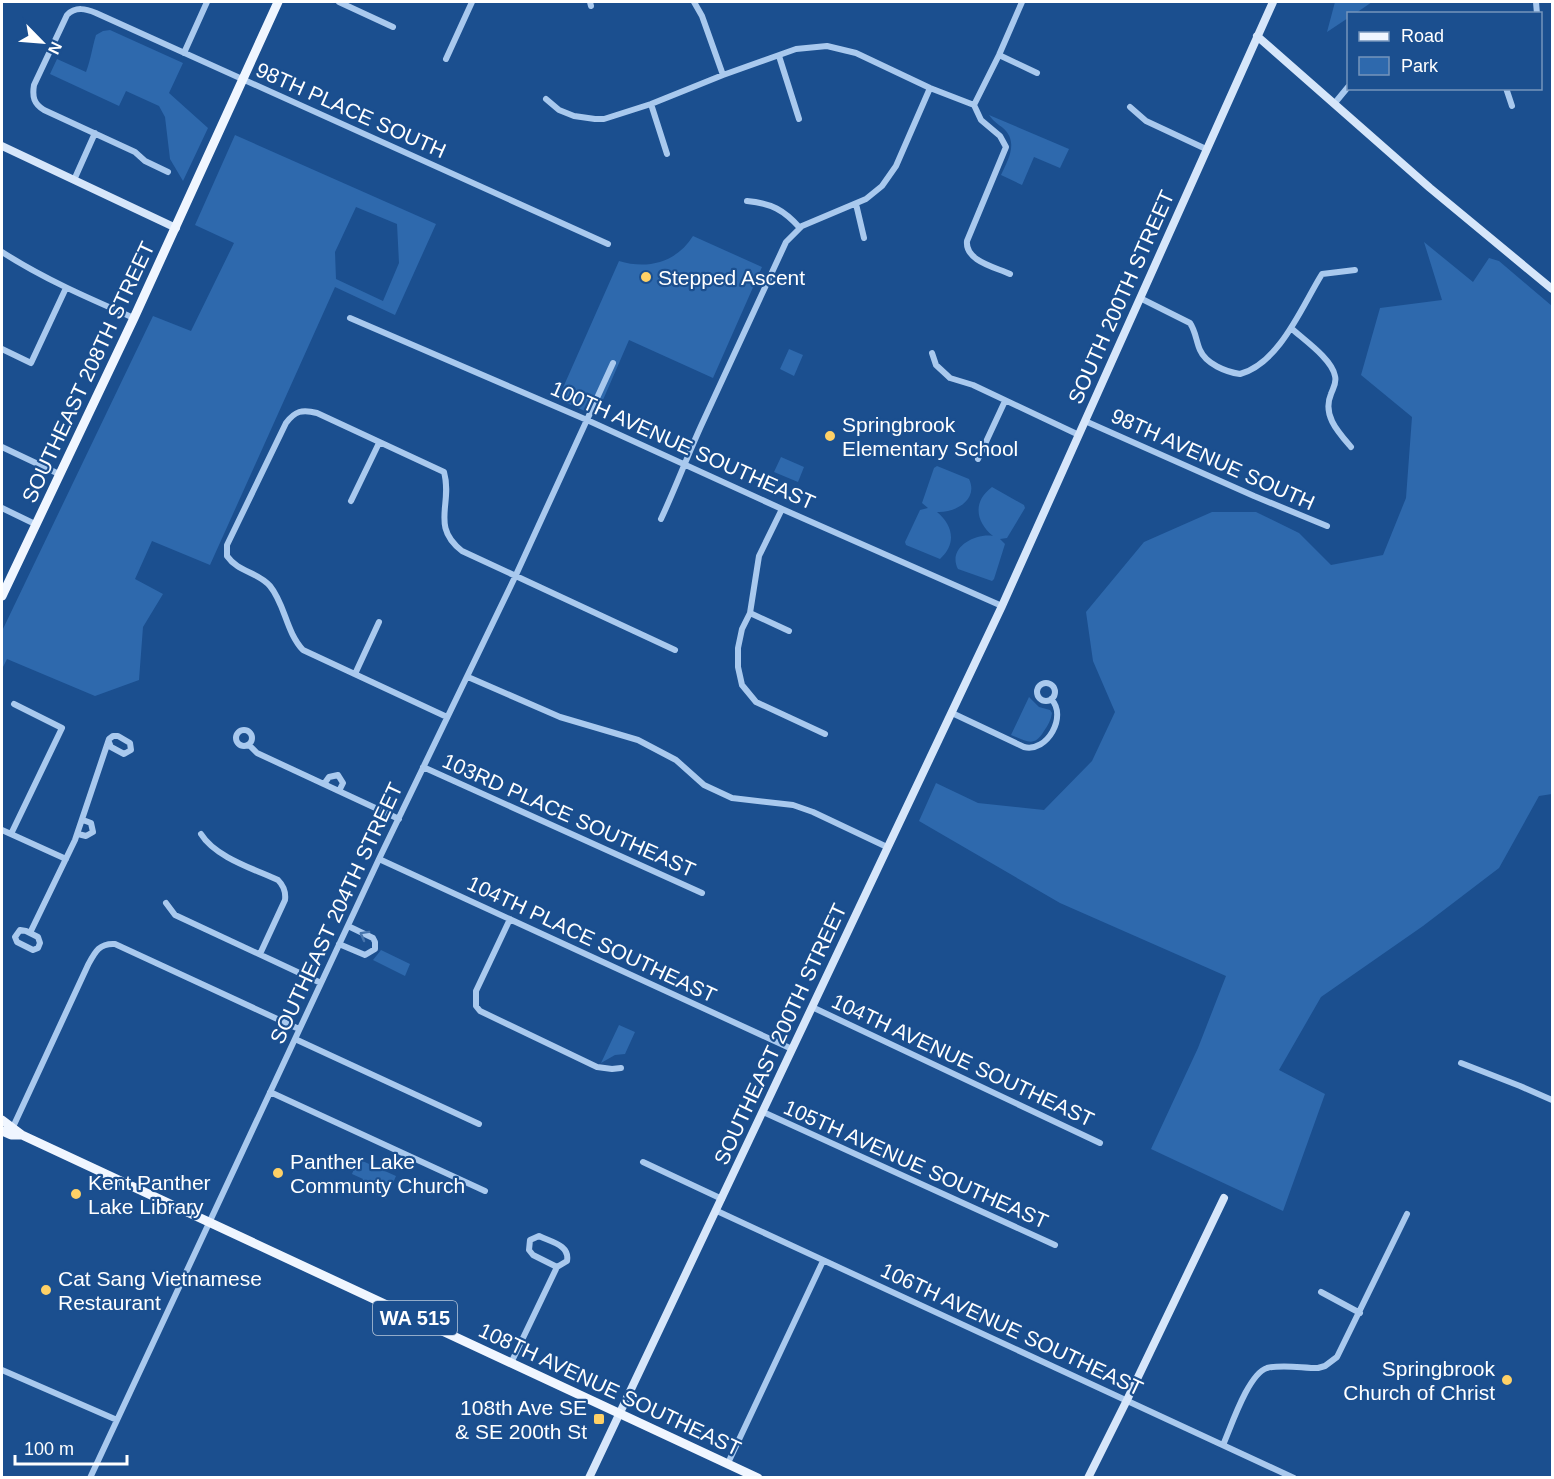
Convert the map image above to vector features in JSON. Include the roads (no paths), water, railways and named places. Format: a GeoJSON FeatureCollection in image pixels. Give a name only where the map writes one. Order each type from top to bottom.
{"type":"FeatureCollection","features":[{"type":"Feature","properties":{"kind":"main road","name":"SOUTHEAST 208TH STREET"},"geometry":{"type":"LineString","coordinates":[[2,596],[176,228],[278,2]]}},
{"type":"Feature","properties":{"kind":"main road","name":"108TH AVENUE SOUTHEAST"},"geometry":{"type":"LineString","coordinates":[[2,1120],[22,1135],[758,1478]]}},
{"type":"Feature","properties":{"kind":"main road","name":"108TH AVENUE SOUTHEAST"},"geometry":{"type":"LineString","coordinates":[[2,1131],[11,1135],[22,1135]]}},
{"type":"Feature","properties":{"kind":"street"},"geometry":{"type":"LineString","coordinates":[[184,53],[207,2]]}},
{"type":"Feature","properties":{"kind":"street"},"geometry":{"type":"LineString","coordinates":[[339,2],[393,27]]}},
{"type":"Feature","properties":{"kind":"street"},"geometry":{"type":"LineString","coordinates":[[447,60],[471,2]]}},
{"type":"Feature","properties":{"kind":"street"},"geometry":{"type":"LineString","coordinates":[[694,2],[702,16],[723,75]]}},
{"type":"Feature","properties":{"kind":"street"},"geometry":{"type":"LineString","coordinates":[[974,105],[1022,2]]}},
{"type":"Feature","properties":{"kind":"street","name":"SOUTH 200TH STREET"},"geometry":{"type":"LineString","coordinates":[[1002,606],[1273,2]]}},
{"type":"Feature","properties":{"kind":"street","name":"98TH PLACE SOUTH"},"geometry":{"type":"LineString","coordinates":[[96,134],[44,110],[35,103],[33,96],[34,85],[67,15],[79,9],[96,13],[608,244]]}},
{"type":"Feature","properties":{"kind":"street"},"geometry":{"type":"LineString","coordinates":[[1257,36],[1430,188],[1552,288]]}},
{"type":"Feature","properties":{"kind":"street"},"geometry":{"type":"LineString","coordinates":[[546,99],[566,113],[595,119],[604,118],[651,104],[796,49],[813,46],[834,47],[856,53],[930,88],[974,105],[981,120],[1000,136],[1006,147],[967,241],[968,251],[973,257],[1010,274]]}},
{"type":"Feature","properties":{"kind":"street"},"geometry":{"type":"LineString","coordinates":[[999,55],[1037,73]]}},
{"type":"Feature","properties":{"kind":"street"},"geometry":{"type":"LineString","coordinates":[[779,56],[799,118]]}},
{"type":"Feature","properties":{"kind":"street"},"geometry":{"type":"LineString","coordinates":[[660,519],[680,480],[684,464],[786,242],[800,228],[813,220],[856,204],[876,192],[896,166],[930,88]]}},
{"type":"Feature","properties":{"kind":"street"},"geometry":{"type":"LineString","coordinates":[[1334,104],[1347,88]]}},
{"type":"Feature","properties":{"kind":"street"},"geometry":{"type":"LineString","coordinates":[[1507,90],[1512,106]]}},
{"type":"Feature","properties":{"kind":"street"},"geometry":{"type":"LineString","coordinates":[[651,104],[667,154]]}},
{"type":"Feature","properties":{"kind":"street"},"geometry":{"type":"LineString","coordinates":[[1131,107],[1146,122],[1206,149]]}},
{"type":"Feature","properties":{"kind":"street"},"geometry":{"type":"LineString","coordinates":[[74,180],[96,134],[135,152],[145,161],[168,172]]}},
{"type":"Feature","properties":{"kind":"street"},"geometry":{"type":"LineString","coordinates":[[2,146],[176,228]]}},
{"type":"Feature","properties":{"kind":"street"},"geometry":{"type":"LineString","coordinates":[[747,201],[763,202],[774,206],[788,215],[800,228]]}},
{"type":"Feature","properties":{"kind":"street"},"geometry":{"type":"LineString","coordinates":[[856,204],[864,238]]}},
{"type":"Feature","properties":{"kind":"street"},"geometry":{"type":"LineString","coordinates":[[2,252],[30,270],[66,288],[134,318]]}},
{"type":"Feature","properties":{"kind":"street"},"geometry":{"type":"LineString","coordinates":[[1140,298],[1181,317],[1190,324],[1194,329],[1200,352],[1215,366],[1233,373],[1248,372],[1257,366],[1292,328],[1322,274],[1355,270]]}},
{"type":"Feature","properties":{"kind":"street"},"geometry":{"type":"LineString","coordinates":[[2,349],[31,363],[66,288]]}},
{"type":"Feature","properties":{"kind":"street","name":"100TH AVENUE SOUTHEAST"},"geometry":{"type":"LineString","coordinates":[[350,318],[587,420],[1002,606]]}},
{"type":"Feature","properties":{"kind":"street"},"geometry":{"type":"LineString","coordinates":[[1292,328],[1326,359],[1332,368],[1336,377],[1328,404],[1330,418],[1336,430],[1351,447]]}},
{"type":"Feature","properties":{"kind":"street","name":"98TH AVENUE SOUTH"},"geometry":{"type":"LineString","coordinates":[[932,353],[936,365],[950,378],[1079,435]]}},
{"type":"Feature","properties":{"kind":"street","name":"SOUTHEAST 204TH STREET"},"geometry":{"type":"LineString","coordinates":[[90,1478],[379,859],[515,577],[613,363]]}},
{"type":"Feature","properties":{"kind":"street"},"geometry":{"type":"LineString","coordinates":[[978,459],[1005,401]]}},
{"type":"Feature","properties":{"kind":"street"},"geometry":{"type":"LineString","coordinates":[[447,717],[303,650],[293,636],[274,592],[268,584],[237,567],[227,556],[227,545],[286,423],[292,414],[300,410],[317,413],[444,472],[447,483],[443,521],[445,531],[452,543],[462,551],[675,650]]}},
{"type":"Feature","properties":{"kind":"street","name":"98TH AVENUE SOUTH"},"geometry":{"type":"LineString","coordinates":[[1085,421],[1327,526]]}},
{"type":"Feature","properties":{"kind":"street"},"geometry":{"type":"LineString","coordinates":[[351,501],[379,443]]}},
{"type":"Feature","properties":{"kind":"street"},"geometry":{"type":"LineString","coordinates":[[2,447],[59,474]]}},
{"type":"Feature","properties":{"kind":"street"},"geometry":{"type":"LineString","coordinates":[[2,508],[35,524]]}},
{"type":"Feature","properties":{"kind":"street"},"geometry":{"type":"LineString","coordinates":[[782,509],[759,556],[750,613],[742,629],[738,648],[738,667],[742,685],[756,702],[825,734]]}},
{"type":"Feature","properties":{"kind":"street","name":"SOUTHEAST 200TH STREET"},"geometry":{"type":"LineString","coordinates":[[589,1478],[1002,606]]}},
{"type":"Feature","properties":{"kind":"street"},"geometry":{"type":"LineString","coordinates":[[750,613],[789,631]]}},
{"type":"Feature","properties":{"kind":"street"},"geometry":{"type":"LineString","coordinates":[[356,674],[380,622]]}},
{"type":"Feature","properties":{"kind":"street"},"geometry":{"type":"LineString","coordinates":[[468,677],[560,717],[638,740],[675,760],[704,785],[732,798],[793,805],[887,847]]}},
{"type":"Feature","properties":{"kind":"street"},"geometry":{"type":"LineString","coordinates":[[952,713],[1023,747],[1033,748],[1042,745],[1057,720],[1057,708],[1051,699]]}},
{"type":"Feature","properties":{"kind":"street"},"geometry":{"type":"LineString","coordinates":[[11,834],[62,728],[14,704]]}},
{"type":"Feature","properties":{"kind":"street"},"geometry":{"type":"LineString","coordinates":[[30,933],[78,834],[109,742]]}},
{"type":"Feature","properties":{"kind":"street"},"geometry":{"type":"LineString","coordinates":[[249,745],[257,753],[399,819]]}},
{"type":"Feature","properties":{"kind":"street","name":"103RD PLACE SOUTHEAST"},"geometry":{"type":"LineString","coordinates":[[423,766],[702,893]]}},
{"type":"Feature","properties":{"kind":"street"},"geometry":{"type":"LineString","coordinates":[[324,784],[329,777],[338,775],[343,783],[339,791]]}},
{"type":"Feature","properties":{"kind":"street"},"geometry":{"type":"LineString","coordinates":[[78,834],[86,836],[93,832],[91,823],[83,820]]}},
{"type":"Feature","properties":{"kind":"street"},"geometry":{"type":"LineString","coordinates":[[2,830],[66,859]]}},
{"type":"Feature","properties":{"kind":"street"},"geometry":{"type":"LineString","coordinates":[[201,834],[215,850],[278,880],[284,889],[285,900],[260,954]]}},
{"type":"Feature","properties":{"kind":"street","name":"104TH PLACE SOUTHEAST"},"geometry":{"type":"LineString","coordinates":[[379,859],[792,1049]]}},
{"type":"Feature","properties":{"kind":"street"},"geometry":{"type":"LineString","coordinates":[[166,903],[175,915],[321,983]]}},
{"type":"Feature","properties":{"kind":"street"},"geometry":{"type":"LineString","coordinates":[[510,919],[476,991],[476,1006],[488,1017],[597,1067],[621,1068]]}},
{"type":"Feature","properties":{"kind":"street"},"geometry":{"type":"LineString","coordinates":[[339,944],[365,955],[375,949],[373,939],[348,926]]}},
{"type":"Feature","properties":{"kind":"street"},"geometry":{"type":"LineString","coordinates":[[13,1127],[88,965],[99,947],[106,943],[115,944],[299,1029]]}},
{"type":"Feature","properties":{"kind":"street","name":"104TH AVENUE SOUTHEAST"},"geometry":{"type":"LineString","coordinates":[[812,1007],[1100,1143]]}},
{"type":"Feature","properties":{"kind":"street"},"geometry":{"type":"LineString","coordinates":[[295,1039],[479,1124]]}},
{"type":"Feature","properties":{"kind":"street"},"geometry":{"type":"LineString","coordinates":[[1461,1063],[1552,1100]]}},
{"type":"Feature","properties":{"kind":"street"},"geometry":{"type":"LineString","coordinates":[[270,1092],[485,1191]]}},
{"type":"Feature","properties":{"kind":"street","name":"105TH AVENUE SOUTHEAST"},"geometry":{"type":"LineString","coordinates":[[763,1112],[1055,1245]]}},
{"type":"Feature","properties":{"kind":"street"},"geometry":{"type":"LineString","coordinates":[[643,1162],[722,1199]]}},
{"type":"Feature","properties":{"kind":"street"},"geometry":{"type":"LineString","coordinates":[[1088,1478],[1224,1198]]}},
{"type":"Feature","properties":{"kind":"street","name":"106TH AVENUE SOUTHEAST"},"geometry":{"type":"LineString","coordinates":[[717,1211],[1294,1478]]}},
{"type":"Feature","properties":{"kind":"street"},"geometry":{"type":"LineString","coordinates":[[1223,1444],[1248,1389],[1260,1371],[1273,1367],[1318,1368],[1337,1356],[1407,1214]]}},
{"type":"Feature","properties":{"kind":"street"},"geometry":{"type":"LineString","coordinates":[[511,1363],[557,1267],[567,1261],[567,1250],[539,1236],[530,1240],[529,1250],[532,1255],[557,1267]]}},
{"type":"Feature","properties":{"kind":"street"},"geometry":{"type":"LineString","coordinates":[[728,1464],[823,1260]]}},
{"type":"Feature","properties":{"kind":"street"},"geometry":{"type":"LineString","coordinates":[[1322,1292],[1360,1313]]}},
{"type":"Feature","properties":{"kind":"street"},"geometry":{"type":"LineString","coordinates":[[2,1370],[117,1420]]}},
{"type":"Feature","properties":{"kind":"place","name":"Stepped Ascent"},"geometry":{"type":"Point","coordinates":[646,277]}},
{"type":"Feature","properties":{"kind":"place","name":"Springbrook Elementary School"},"geometry":{"type":"Point","coordinates":[830,436]}},
{"type":"Feature","properties":{"kind":"place","name":"Panther Lake Communty Church"},"geometry":{"type":"Point","coordinates":[278,1173]}},
{"type":"Feature","properties":{"kind":"place","name":"Kent Panther Lake Library"},"geometry":{"type":"Point","coordinates":[76,1194]}},
{"type":"Feature","properties":{"kind":"place","name":"Cat Sang Vietnamese Restaurant"},"geometry":{"type":"Point","coordinates":[46,1290]}},
{"type":"Feature","properties":{"kind":"place","name":"Springbrook Church of Christ"},"geometry":{"type":"Point","coordinates":[1507,1380]}},
{"type":"Feature","properties":{"kind":"place","name":"108th Ave SE & SE 200th St"},"geometry":{"type":"Point","coordinates":[599,1419]}}]}
